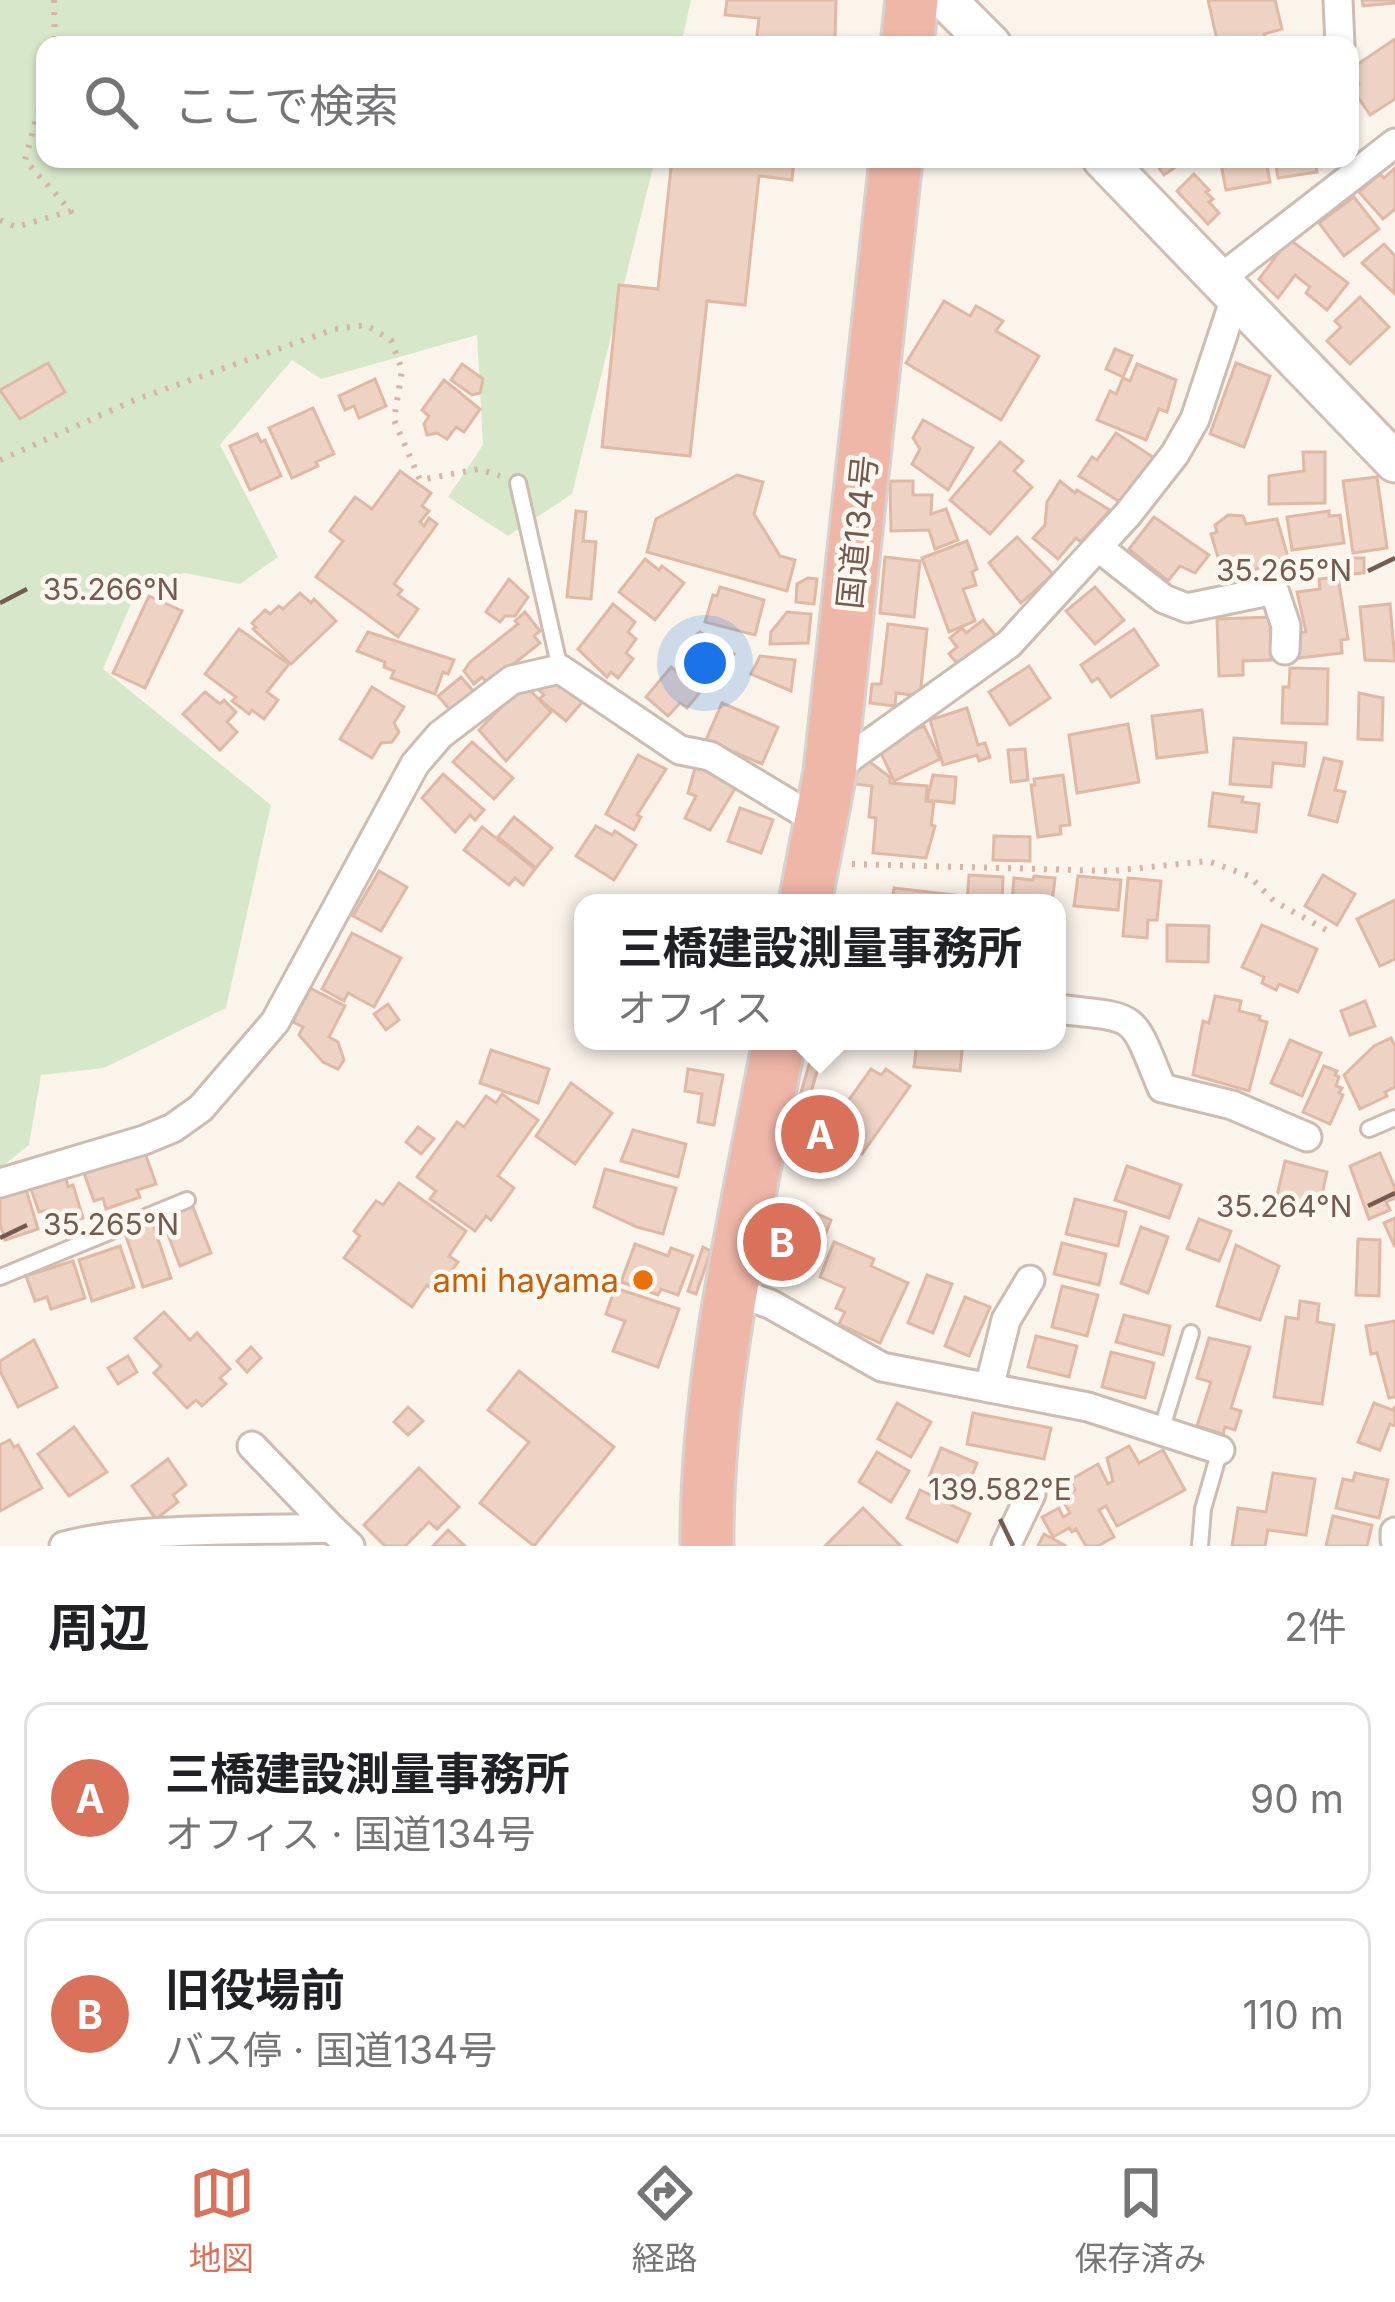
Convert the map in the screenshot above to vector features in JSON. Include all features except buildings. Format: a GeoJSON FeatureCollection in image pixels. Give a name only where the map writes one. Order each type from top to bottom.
{"type":"FeatureCollection","features":[{"type":"Feature","properties":{"kind":"highway"},"geometry":{"type":"LineString","coordinates":[[909,36],[912,0]]}},
{"type":"Feature","properties":{"kind":"highway","name":"国道134号"},"geometry":{"type":"LineString","coordinates":[[807,894],[830,772],[895,168]]}},
{"type":"Feature","properties":{"kind":"highway"},"geometry":{"type":"LineString","coordinates":[[707,1546],[709,1449],[719,1361],[777,1050]]}},
{"type":"Feature","properties":{"kind":"street"},"geometry":{"type":"LineString","coordinates":[[946,0],[982,36]]}},
{"type":"Feature","properties":{"kind":"street"},"geometry":{"type":"LineString","coordinates":[[1338,0],[1340,36]]}},
{"type":"Feature","properties":{"kind":"street"},"geometry":{"type":"LineString","coordinates":[[1359,162],[1395,143]]}},
{"type":"Feature","properties":{"kind":"street"},"geometry":{"type":"LineString","coordinates":[[1112,168],[1395,462]]}},
{"type":"Feature","properties":{"kind":"street"},"geometry":{"type":"LineString","coordinates":[[830,772],[1009,644],[1099,548],[1174,454],[1195,419],[1228,287],[1347,168]]}},
{"type":"Feature","properties":{"kind":"street"},"geometry":{"type":"LineString","coordinates":[[1099,548],[1163,599],[1187,608],[1274,590],[1286,626],[1285,650]]}},
{"type":"Feature","properties":{"kind":"street"},"geometry":{"type":"LineString","coordinates":[[0,1183],[144,1140],[173,1128],[201,1108],[275,1022],[415,764],[440,735],[512,680],[560,669],[680,750],[710,756],[818,837]]}},
{"type":"Feature","properties":{"kind":"street"},"geometry":{"type":"LineString","coordinates":[[1066,1010],[1124,1017],[1137,1027],[1162,1088],[1232,1105],[1307,1136]]}},
{"type":"Feature","properties":{"kind":"street"},"geometry":{"type":"LineString","coordinates":[[989,1388],[1006,1320],[1030,1280]]}},
{"type":"Feature","properties":{"kind":"street"},"geometry":{"type":"LineString","coordinates":[[733,1291],[770,1304],[882,1367],[1088,1407],[1220,1450]]}},
{"type":"Feature","properties":{"kind":"street"},"geometry":{"type":"LineString","coordinates":[[252,1446],[340,1537]]}},
{"type":"Feature","properties":{"kind":"street"},"geometry":{"type":"LineString","coordinates":[[1006,1546],[1030,1494]]}},
{"type":"Feature","properties":{"kind":"street"},"geometry":{"type":"LineString","coordinates":[[64,1546],[154,1535],[340,1537]]}},
{"type":"Feature","properties":{"kind":"lane"},"geometry":{"type":"LineString","coordinates":[[518,483],[560,669]]}},
{"type":"Feature","properties":{"kind":"lane"},"geometry":{"type":"LineString","coordinates":[[1369,1129],[1395,1118]]}},
{"type":"Feature","properties":{"kind":"lane"},"geometry":{"type":"LineString","coordinates":[[0,1277],[187,1200]]}},
{"type":"Feature","properties":{"kind":"lane"},"geometry":{"type":"LineString","coordinates":[[1161,1431],[1191,1334]]}},
{"type":"Feature","properties":{"kind":"lane"},"geometry":{"type":"LineString","coordinates":[[1200,1546],[1203,1509],[1220,1450]]}},
{"type":"Feature","properties":{"kind":"path"},"geometry":{"type":"LineString","coordinates":[[54,0],[55,36]]}},
{"type":"Feature","properties":{"kind":"path"},"geometry":{"type":"LineString","coordinates":[[0,220],[16,227],[71,211],[25,160],[36,120]]}},
{"type":"Feature","properties":{"kind":"path"},"geometry":{"type":"LineString","coordinates":[[0,460],[137,399],[335,329],[366,326],[392,340],[402,370],[394,420],[421,480],[479,469],[518,483]]}},
{"type":"Feature","properties":{"kind":"path"},"geometry":{"type":"LineString","coordinates":[[818,837],[835,863],[1033,872],[1112,871],[1208,861],[1249,876],[1274,901],[1328,931]]}},
{"type":"Feature","properties":{"kind":"green space"},"geometry":{"type":"Polygon","coordinates":[[[0,0],[691,0],[683,36],[36,36],[36,168],[653,168],[572,494],[508,536],[448,497],[483,445],[477,335],[321,379],[292,360],[220,445],[278,557],[240,584],[185,573],[140,583],[103,669],[271,805],[226,1008],[104,1068],[41,1075],[29,1145],[0,1168],[0,0]]]}},
{"type":"Feature","properties":{"kind":"place","name":"三橋建設測量事務所"},"geometry":{"type":"Point","coordinates":[820,1134]}},
{"type":"Feature","properties":{"kind":"place","name":"旧役場前"},"geometry":{"type":"Point","coordinates":[782,1242]}},
{"type":"Feature","properties":{"kind":"place","name":"ami hayama"},"geometry":{"type":"Point","coordinates":[643,1280]}}]}
